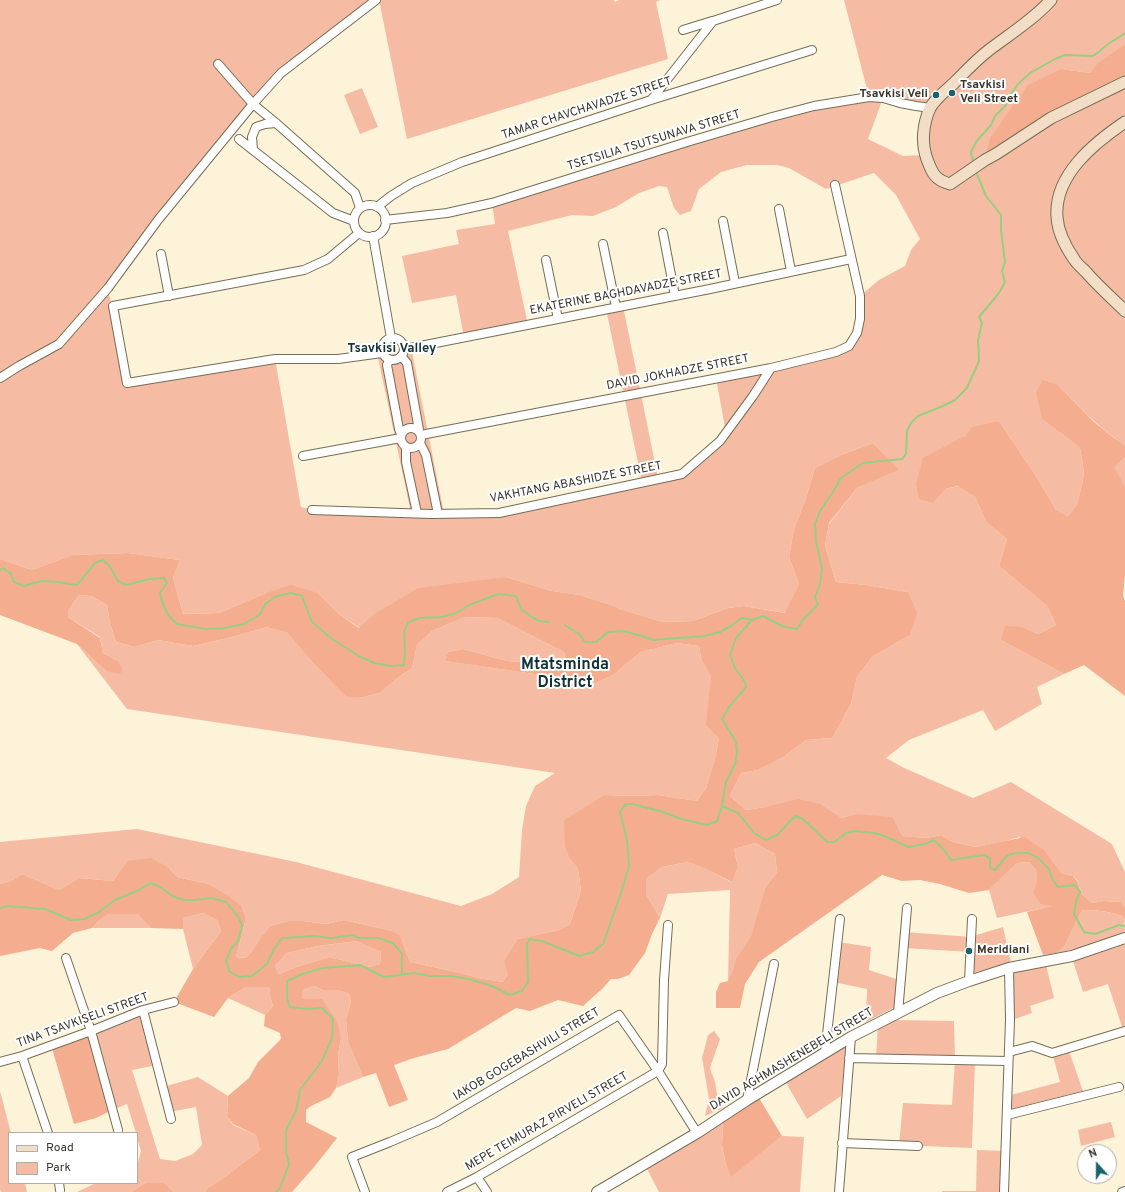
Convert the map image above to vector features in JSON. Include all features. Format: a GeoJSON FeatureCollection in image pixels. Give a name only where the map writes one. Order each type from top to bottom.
{"type":"FeatureCollection","features":[{"type":"Feature","properties":{"kind":"main road"},"geometry":{"type":"LineString","coordinates":[[1051,0],[1033,17],[971,67],[942,94],[931,108],[924,126],[923,138],[925,155],[934,176],[939,180],[950,184],[1051,118],[1125,82]]}},
{"type":"Feature","properties":{"kind":"main road"},"geometry":{"type":"LineString","coordinates":[[1125,122],[1089,151],[1074,167],[1065,181],[1060,193],[1056,216],[1063,240],[1074,260],[1092,280],[1125,311]]}},
{"type":"Feature","properties":{"kind":"street"},"geometry":{"type":"LineString","coordinates":[[0,378],[59,344],[108,288],[158,220],[280,73],[376,0]]}},
{"type":"Feature","properties":{"kind":"street"},"geometry":{"type":"LineString","coordinates":[[683,30],[777,0]]}},
{"type":"Feature","properties":{"kind":"street"},"geometry":{"type":"LineString","coordinates":[[651,100],[713,21]]}},
{"type":"Feature","properties":{"kind":"street","name":"TAMAR CHAVCHAVADZE STREET"},"geometry":{"type":"LineString","coordinates":[[377,207],[412,183],[462,162],[651,100],[812,50]]}},
{"type":"Feature","properties":{"kind":"street"},"geometry":{"type":"LineString","coordinates":[[218,64],[253,104],[355,192],[360,208]]}},
{"type":"Feature","properties":{"kind":"street","name":"TSETSILIA TSUTSUNAVA STREET"},"geometry":{"type":"LineString","coordinates":[[385,220],[447,213],[492,203],[687,142],[814,106],[869,97],[883,98],[900,103],[931,108]]}},
{"type":"Feature","properties":{"kind":"street"},"geometry":{"type":"LineString","coordinates":[[252,150],[252,137],[256,127],[276,123]]}},
{"type":"Feature","properties":{"kind":"street"},"geometry":{"type":"LineString","coordinates":[[238,139],[332,213],[354,221]]}},
{"type":"Feature","properties":{"kind":"street"},"geometry":{"type":"LineString","coordinates":[[835,184],[851,259]]}},
{"type":"Feature","properties":{"kind":"street"},"geometry":{"type":"LineString","coordinates":[[372,205],[377,207],[384,215],[385,225],[382,230],[378,234],[368,237],[359,233],[355,227],[354,221],[360,208],[372,205]]}},
{"type":"Feature","properties":{"kind":"street"},"geometry":{"type":"LineString","coordinates":[[780,209],[791,271]]}},
{"type":"Feature","properties":{"kind":"street"},"geometry":{"type":"LineString","coordinates":[[723,221],[735,283]]}},
{"type":"Feature","properties":{"kind":"street"},"geometry":{"type":"LineString","coordinates":[[359,233],[328,259],[304,270],[113,306],[127,383],[275,359],[338,359],[382,353]]}},
{"type":"Feature","properties":{"kind":"street"},"geometry":{"type":"LineString","coordinates":[[663,233],[675,296]]}},
{"type":"Feature","properties":{"kind":"street"},"geometry":{"type":"LineString","coordinates":[[373,236],[391,338]]}},
{"type":"Feature","properties":{"kind":"street"},"geometry":{"type":"LineString","coordinates":[[603,244],[616,307]]}},
{"type":"Feature","properties":{"kind":"street"},"geometry":{"type":"LineString","coordinates":[[161,254],[169,296]]}},
{"type":"Feature","properties":{"kind":"street","name":"EKATERINE BAGHDAVADZE STREET"},"geometry":{"type":"LineString","coordinates":[[405,349],[675,296],[851,259]]}},
{"type":"Feature","properties":{"kind":"street","name":"DAVID JOKHADZE STREET"},"geometry":{"type":"LineString","coordinates":[[420,436],[771,368],[836,352],[849,346],[857,333],[860,319],[860,296],[851,259]]}},
{"type":"Feature","properties":{"kind":"street"},"geometry":{"type":"LineString","coordinates":[[546,260],[558,319]]}},
{"type":"Feature","properties":{"kind":"street"},"geometry":{"type":"LineString","coordinates":[[391,338],[399,339],[405,349],[405,353],[402,358],[394,361],[385,358],[382,353],[385,341],[391,338]]}},
{"type":"Feature","properties":{"kind":"street"},"geometry":{"type":"LineString","coordinates":[[402,358],[407,362],[420,436],[426,455],[438,514]]}},
{"type":"Feature","properties":{"kind":"street"},"geometry":{"type":"LineString","coordinates":[[389,360],[387,365],[402,443],[406,447],[413,448],[418,445],[420,436]]}},
{"type":"Feature","properties":{"kind":"street","name":"VAKHTANG ABASHIDZE STREET"},"geometry":{"type":"LineString","coordinates":[[312,510],[438,514],[499,513],[682,474],[720,441],[753,396],[771,368]]}},
{"type":"Feature","properties":{"kind":"street"},"geometry":{"type":"LineString","coordinates":[[401,436],[403,431],[412,427],[420,436]]}},
{"type":"Feature","properties":{"kind":"street"},"geometry":{"type":"LineString","coordinates":[[303,456],[401,436]]}},
{"type":"Feature","properties":{"kind":"street"},"geometry":{"type":"LineString","coordinates":[[406,447],[406,462],[417,513]]}},
{"type":"Feature","properties":{"kind":"street"},"geometry":{"type":"LineString","coordinates":[[898,1013],[907,908]]}},
{"type":"Feature","properties":{"kind":"street"},"geometry":{"type":"LineString","coordinates":[[826,1052],[840,919]]}},
{"type":"Feature","properties":{"kind":"street"},"geometry":{"type":"LineString","coordinates":[[969,981],[972,919]]}},
{"type":"Feature","properties":{"kind":"street"},"geometry":{"type":"LineString","coordinates":[[658,1071],[662,1064],[664,980],[668,925]]}},
{"type":"Feature","properties":{"kind":"street","name":"DAVID AGHMASHENEBELI STREET"},"geometry":{"type":"LineString","coordinates":[[597,1192],[851,1037],[938,993],[1009,968],[1072,956],[1125,938]]}},
{"type":"Feature","properties":{"kind":"street"},"geometry":{"type":"LineString","coordinates":[[66,958],[91,1031],[118,1130]]}},
{"type":"Feature","properties":{"kind":"street"},"geometry":{"type":"LineString","coordinates":[[747,1100],[774,964]]}},
{"type":"Feature","properties":{"kind":"street"},"geometry":{"type":"LineString","coordinates":[[1004,1192],[1010,1020],[1009,968]]}},
{"type":"Feature","properties":{"kind":"street","name":"TINA TSAVKISELI STREET"},"geometry":{"type":"LineString","coordinates":[[0,1062],[22,1056],[91,1031],[143,1010],[174,1002]]}},
{"type":"Feature","properties":{"kind":"street"},"geometry":{"type":"LineString","coordinates":[[143,1010],[171,1119]]}},
{"type":"Feature","properties":{"kind":"street","name":"IAKOB GOGEBASHVILI STREET"},"geometry":{"type":"LineString","coordinates":[[365,1192],[352,1156],[437,1122],[619,1015],[658,1071],[697,1132]]}},
{"type":"Feature","properties":{"kind":"street"},"geometry":{"type":"LineString","coordinates":[[1009,1052],[1032,1046],[1052,1053],[1125,1031]]}},
{"type":"Feature","properties":{"kind":"street"},"geometry":{"type":"LineString","coordinates":[[839,1192],[851,1037]]}},
{"type":"Feature","properties":{"kind":"street"},"geometry":{"type":"LineString","coordinates":[[22,1056],[48,1132]]}},
{"type":"Feature","properties":{"kind":"street"},"geometry":{"type":"LineString","coordinates":[[849,1058],[1008,1060]]}},
{"type":"Feature","properties":{"kind":"street","name":"MEPE TEIMURAZ PIRVELI STREET"},"geometry":{"type":"LineString","coordinates":[[447,1192],[477,1177],[658,1071]]}},
{"type":"Feature","properties":{"kind":"street"},"geometry":{"type":"LineString","coordinates":[[1007,1115],[1119,1087]]}},
{"type":"Feature","properties":{"kind":"street"},"geometry":{"type":"LineString","coordinates":[[842,1143],[918,1146]]}},
{"type":"Feature","properties":{"kind":"street"},"geometry":{"type":"LineString","coordinates":[[477,1177],[487,1192]]}},
{"type":"Feature","properties":{"kind":"green space"},"geometry":{"type":"Polygon","coordinates":[[[0,0],[376,0],[281,73],[108,288],[127,383],[275,359],[301,507],[312,510],[411,513],[377,353],[385,357],[411,347],[444,513],[499,513],[642,482],[606,309],[623,306],[658,478],[682,474],[726,433],[716,378],[836,353],[857,333],[860,296],[879,280],[905,266],[911,250],[920,239],[896,195],[874,173],[826,189],[789,168],[777,165],[747,165],[721,172],[699,189],[691,211],[680,215],[674,208],[667,187],[659,186],[639,193],[616,207],[593,216],[572,215],[508,231],[528,325],[464,337],[456,295],[412,303],[402,256],[459,244],[456,230],[495,224],[492,203],[772,117],[869,97],[844,0],[1125,0],[1125,44],[1099,63],[1090,73],[1061,69],[1125,82],[1125,445],[1098,425],[1058,385],[1042,419],[1080,448],[1084,472],[1077,504],[1068,518],[1056,510],[1038,479],[999,421],[966,435],[947,446],[945,489],[959,486],[975,497],[987,523],[1007,539],[999,566],[1047,606],[1056,625],[1038,634],[1023,627],[1001,640],[1064,674],[1037,687],[1042,704],[995,731],[983,710],[909,740],[886,758],[904,768],[973,798],[1011,782],[1112,844],[1125,872],[1125,907],[1121,902],[1105,901],[1092,903],[1082,894],[1077,880],[1073,876],[1061,873],[1019,837],[1003,842],[976,847],[953,842],[941,835],[927,838],[901,836],[855,814],[842,818],[821,804],[766,807],[746,810],[730,796],[741,773],[758,770],[782,758],[806,740],[832,738],[851,704],[857,677],[872,657],[910,635],[908,592],[836,582],[825,546],[829,524],[857,488],[898,470],[873,443],[841,455],[815,468],[806,498],[794,529],[789,557],[799,584],[786,613],[744,606],[728,608],[693,621],[663,622],[580,595],[552,591],[506,577],[371,616],[360,628],[340,615],[318,593],[266,593],[219,613],[183,614],[173,578],[180,560],[128,553],[74,555],[32,570],[0,559],[0,0]],[[1025,17],[963,66],[942,93],[1025,17]],[[883,98],[868,139],[903,156],[925,155],[931,108],[883,98]]]}},
{"type":"Feature","properties":{"kind":"green space"},"geometry":{"type":"Polygon","coordinates":[[[379,0],[614,0],[615,2],[619,0],[661,0],[656,2],[668,59],[407,139],[379,0]]]}},
{"type":"Feature","properties":{"kind":"green space"},"geometry":{"type":"Polygon","coordinates":[[[362,88],[378,127],[360,134],[344,95],[362,88]]]}},
{"type":"Feature","properties":{"kind":"green space"},"geometry":{"type":"Polygon","coordinates":[[[1125,457],[1125,486],[1113,467],[1125,457]]]}},
{"type":"Feature","properties":{"kind":"green space"},"geometry":{"type":"Polygon","coordinates":[[[79,595],[91,596],[107,605],[110,623],[116,642],[135,647],[158,640],[193,646],[267,627],[289,633],[312,662],[346,695],[359,698],[380,693],[412,668],[417,645],[432,631],[465,617],[497,618],[564,652],[568,664],[507,661],[463,649],[448,652],[446,661],[596,683],[613,675],[641,652],[677,643],[699,646],[701,659],[711,677],[719,738],[715,758],[706,788],[697,801],[658,795],[605,795],[570,859],[578,869],[581,891],[570,924],[559,930],[518,939],[508,974],[503,982],[478,978],[410,962],[400,935],[392,931],[344,920],[326,924],[289,921],[270,926],[246,958],[236,957],[246,918],[242,906],[228,895],[209,884],[177,877],[169,868],[127,861],[113,881],[79,878],[59,890],[22,874],[11,881],[0,884],[0,842],[137,829],[296,862],[461,906],[492,894],[519,877],[522,830],[526,806],[535,786],[555,773],[127,709],[77,644],[106,671],[118,661],[103,653],[100,637],[68,617],[68,611],[79,595]]]}},
{"type":"Feature","properties":{"kind":"green space"},"geometry":{"type":"Polygon","coordinates":[[[755,843],[775,854],[777,872],[765,888],[752,937],[736,958],[728,982],[730,890],[668,894],[660,918],[646,894],[646,879],[662,867],[688,862],[731,882],[738,867],[734,849],[755,843]]]}},
{"type":"Feature","properties":{"kind":"green space"},"geometry":{"type":"Polygon","coordinates":[[[1029,862],[1037,871],[1037,882],[1053,906],[997,918],[989,890],[1017,863],[1029,862]]]}},
{"type":"Feature","properties":{"kind":"green space"},"geometry":{"type":"Polygon","coordinates":[[[1082,910],[1108,912],[1124,917],[1125,933],[1091,945],[1056,953],[1064,947],[1082,910]]]}},
{"type":"Feature","properties":{"kind":"green space"},"geometry":{"type":"Polygon","coordinates":[[[203,913],[217,920],[221,931],[193,969],[183,929],[183,918],[203,913]]]}},
{"type":"Feature","properties":{"kind":"green space"},"geometry":{"type":"Polygon","coordinates":[[[109,914],[137,914],[151,928],[92,928],[109,914]]]}},
{"type":"Feature","properties":{"kind":"green space"},"geometry":{"type":"Polygon","coordinates":[[[1003,927],[1011,963],[972,973],[973,936],[1003,927]]]}},
{"type":"Feature","properties":{"kind":"green space"},"geometry":{"type":"Polygon","coordinates":[[[905,932],[971,937],[971,952],[904,948],[905,932]]]}},
{"type":"Feature","properties":{"kind":"green space"},"geometry":{"type":"Polygon","coordinates":[[[358,941],[381,952],[380,964],[370,967],[329,957],[279,974],[275,966],[287,953],[318,946],[358,941]]]}},
{"type":"Feature","properties":{"kind":"green space"},"geometry":{"type":"Polygon","coordinates":[[[838,942],[871,947],[869,970],[899,980],[897,1006],[866,1022],[867,989],[833,982],[838,942]]]}},
{"type":"Feature","properties":{"kind":"green space"},"geometry":{"type":"Polygon","coordinates":[[[1125,943],[1125,1029],[1123,1030],[1108,984],[1083,992],[1073,961],[1125,943]]]}},
{"type":"Feature","properties":{"kind":"green space"},"geometry":{"type":"Polygon","coordinates":[[[1046,965],[1054,998],[1030,1006],[1032,1013],[1012,1020],[1011,970],[1046,965]]]}},
{"type":"Feature","properties":{"kind":"green space"},"geometry":{"type":"Polygon","coordinates":[[[270,986],[270,996],[273,1006],[265,1015],[228,998],[246,987],[270,986]]]}},
{"type":"Feature","properties":{"kind":"green space"},"geometry":{"type":"Polygon","coordinates":[[[314,986],[323,990],[349,992],[351,1002],[346,1019],[348,1042],[363,1077],[336,1088],[339,1075],[338,1055],[341,1039],[310,999],[301,999],[303,990],[314,986]]]}},
{"type":"Feature","properties":{"kind":"green space"},"geometry":{"type":"Polygon","coordinates":[[[143,1010],[157,1065],[132,1070],[160,1159],[175,1161],[193,1154],[202,1145],[196,1107],[169,1112],[163,1087],[198,1077],[228,1096],[227,1116],[233,1125],[256,1135],[260,1150],[206,1189],[205,1192],[174,1192],[164,1183],[145,1183],[131,1192],[77,1192],[94,1184],[138,1184],[138,1162],[141,1151],[138,1141],[138,1132],[136,1132],[127,1104],[112,1110],[91,1031],[143,1010]]]}},
{"type":"Feature","properties":{"kind":"green space"},"geometry":{"type":"Polygon","coordinates":[[[889,1020],[954,1021],[955,1058],[876,1057],[878,1025],[889,1020]]]}},
{"type":"Feature","properties":{"kind":"green space"},"geometry":{"type":"Polygon","coordinates":[[[714,1031],[720,1039],[710,1068],[715,1082],[718,1100],[723,1108],[705,1116],[709,1099],[702,1058],[708,1035],[714,1031]]]}},
{"type":"Feature","properties":{"kind":"green space"},"geometry":{"type":"Polygon","coordinates":[[[847,1043],[841,1096],[807,1119],[785,1081],[847,1043]]]}},
{"type":"Feature","properties":{"kind":"green space"},"geometry":{"type":"Polygon","coordinates":[[[1069,1051],[1084,1094],[1011,1112],[1011,1095],[1060,1082],[1053,1056],[1069,1051]]]}},
{"type":"Feature","properties":{"kind":"green space"},"geometry":{"type":"Polygon","coordinates":[[[955,1061],[975,1061],[972,1148],[899,1145],[903,1103],[952,1105],[955,1061]]]}},
{"type":"Feature","properties":{"kind":"green space"},"geometry":{"type":"Polygon","coordinates":[[[0,1091],[11,1132],[8,1132],[8,1184],[25,1184],[27,1192],[1,1192],[0,1091]]]}},
{"type":"Feature","properties":{"kind":"green space"},"geometry":{"type":"Polygon","coordinates":[[[723,1119],[722,1147],[726,1165],[731,1176],[782,1136],[804,1137],[800,1192],[659,1192],[646,1167],[723,1119]]]}},
{"type":"Feature","properties":{"kind":"green space"},"geometry":{"type":"Polygon","coordinates":[[[1111,1122],[1115,1137],[1089,1144],[1081,1144],[1078,1130],[1111,1122]]]}},
{"type":"Feature","properties":{"kind":"green space"},"geometry":{"type":"Polygon","coordinates":[[[977,1150],[1004,1151],[1002,1192],[942,1192],[976,1191],[977,1150]]]}},
{"type":"Feature","properties":{"kind":"shaded area"},"geometry":{"type":"Polygon","coordinates":[[[1125,44],[1125,82],[985,160],[990,138],[1028,85],[1061,69],[1090,73],[1098,63],[1125,44]]]}},
{"type":"Feature","properties":{"kind":"shaded area"},"geometry":{"type":"Polygon","coordinates":[[[1043,380],[1058,385],[1094,422],[1125,445],[1125,457],[1114,467],[1125,486],[1125,575],[1123,596],[1125,601],[1125,696],[1084,665],[1064,674],[1001,640],[1005,626],[1023,627],[1038,634],[1056,625],[1047,606],[999,566],[1007,539],[987,523],[975,497],[958,486],[945,489],[933,503],[919,499],[916,484],[923,458],[966,435],[972,427],[999,421],[1038,479],[1056,510],[1068,517],[1077,504],[1082,485],[1084,472],[1080,448],[1042,419],[1036,392],[1043,380]]]}},
{"type":"Feature","properties":{"kind":"shaded area"},"geometry":{"type":"Polygon","coordinates":[[[873,443],[899,470],[857,488],[829,523],[825,546],[836,582],[908,592],[917,613],[910,635],[872,657],[857,677],[851,704],[832,738],[806,740],[782,758],[758,770],[741,773],[730,796],[746,810],[766,807],[798,799],[821,804],[842,818],[855,814],[892,817],[902,836],[927,838],[941,835],[953,842],[976,847],[1025,837],[1044,850],[1061,873],[1073,876],[1077,881],[1082,894],[1092,903],[1104,901],[1121,902],[1125,907],[1125,924],[1124,917],[1114,913],[1082,910],[1064,947],[1056,953],[1043,955],[1027,912],[1052,906],[1041,904],[1033,893],[1037,882],[1037,871],[1029,862],[1017,863],[989,890],[969,893],[940,884],[920,880],[902,881],[882,875],[759,962],[745,984],[740,1008],[716,1008],[716,992],[720,983],[728,981],[736,958],[751,937],[765,888],[777,872],[775,854],[755,843],[734,849],[738,867],[732,882],[688,862],[662,867],[646,879],[646,894],[660,918],[645,953],[629,975],[618,979],[611,979],[583,1006],[558,1000],[530,1011],[516,1008],[448,1049],[394,1065],[408,1100],[389,1107],[376,1073],[363,1077],[348,1042],[346,1019],[351,1002],[349,993],[337,990],[323,990],[314,986],[303,990],[302,999],[322,999],[337,1021],[341,1039],[338,1055],[339,1075],[336,1088],[330,1097],[306,1110],[306,1122],[337,1138],[292,1192],[205,1192],[206,1189],[260,1150],[256,1135],[233,1124],[227,1116],[228,1096],[249,1078],[258,1062],[281,1039],[280,1033],[264,1026],[265,1015],[273,1006],[270,996],[270,987],[246,987],[228,998],[214,1017],[174,1002],[193,969],[221,931],[217,920],[203,913],[183,918],[183,929],[151,928],[137,914],[109,914],[92,928],[73,933],[52,951],[40,948],[0,956],[0,884],[11,881],[22,874],[59,890],[79,878],[113,881],[127,861],[151,858],[169,868],[177,877],[209,884],[228,895],[242,906],[246,918],[236,957],[246,958],[270,926],[289,921],[326,924],[344,920],[392,931],[400,935],[410,962],[478,978],[503,982],[508,974],[504,961],[518,939],[559,930],[570,924],[581,891],[578,869],[570,859],[565,846],[564,820],[605,795],[658,795],[697,801],[706,788],[719,738],[706,725],[711,677],[701,659],[699,646],[677,643],[641,652],[613,675],[596,683],[445,661],[448,652],[463,649],[507,661],[568,664],[564,652],[497,618],[465,617],[432,631],[417,645],[412,668],[380,693],[359,698],[346,696],[312,662],[288,633],[267,627],[193,646],[158,640],[135,647],[116,642],[110,623],[107,605],[91,596],[79,595],[68,611],[68,617],[100,638],[103,653],[118,661],[123,671],[119,674],[106,671],[77,644],[0,615],[0,559],[32,570],[73,555],[128,553],[180,560],[173,578],[183,614],[219,613],[266,593],[291,585],[318,593],[340,615],[359,628],[371,616],[418,588],[506,577],[552,591],[580,595],[663,622],[693,621],[728,608],[744,606],[785,613],[799,584],[789,557],[794,529],[806,498],[815,468],[841,455],[873,443]],[[357,941],[318,946],[287,953],[275,966],[279,974],[329,957],[370,967],[380,964],[381,952],[357,941]]]}},
{"type":"Feature","properties":{"kind":"shaded area"},"geometry":{"type":"Polygon","coordinates":[[[91,1031],[112,1110],[96,1118],[74,1124],[51,1045],[91,1031]]]}},
{"type":"Feature","properties":{"kind":"shaded area"},"geometry":{"type":"Polygon","coordinates":[[[759,1098],[782,1136],[731,1177],[726,1165],[722,1146],[723,1119],[759,1098]]]}},
{"type":"Feature","properties":{"kind":"shaded area"},"geometry":{"type":"Polygon","coordinates":[[[145,1183],[164,1183],[174,1192],[131,1192],[145,1183]]]}},
{"type":"Feature","properties":{"kind":"waterway"},"geometry":{"type":"LineString","coordinates":[[974,164],[971,152],[976,142],[991,125],[995,116],[1006,105],[1010,95],[1018,84],[1030,73],[1065,55],[1092,56],[1125,33]]}},
{"type":"Feature","properties":{"kind":"waterway"},"geometry":{"type":"LineString","coordinates":[[276,1192],[280,1188],[289,1164],[286,1152],[286,1130],[296,1111],[300,1090],[322,1061],[332,1038],[333,1019],[322,1008],[308,1009],[290,1007],[287,999],[287,981],[302,974],[323,968],[360,965],[384,977],[414,973],[430,976],[451,976],[469,979],[492,986],[510,995],[522,991],[528,982],[527,944],[530,939],[542,941],[579,956],[593,952],[603,944],[629,866],[627,840],[620,812],[625,804],[632,804],[660,811],[681,819],[707,825],[717,821],[722,806],[726,782],[735,764],[737,752],[736,742],[722,719],[729,707],[746,687],[745,682],[735,668],[730,655],[736,638],[752,620],[763,616],[784,627],[797,629],[804,618],[818,605],[815,597],[820,584],[822,568],[816,542],[815,524],[820,511],[841,478],[863,463],[902,459],[906,454],[907,431],[911,423],[918,416],[955,400],[967,388],[979,361],[978,340],[982,323],[979,317],[999,293],[1005,282],[1002,271],[1005,262],[1001,230],[1001,215],[986,196],[976,172]]}},
{"type":"Feature","properties":{"kind":"waterway"},"geometry":{"type":"LineString","coordinates":[[0,570],[3,568],[11,574],[14,582],[24,586],[41,581],[77,585],[95,563],[103,560],[109,565],[118,581],[126,585],[150,579],[164,578],[167,583],[160,593],[168,615],[177,624],[206,629],[225,628],[244,624],[260,614],[265,604],[277,596],[291,593],[302,596],[312,622],[332,639],[359,656],[374,663],[391,666],[404,665],[404,631],[408,623],[419,618],[442,617],[456,613],[469,605],[498,594],[516,596],[521,609],[538,621],[549,622]]}},
{"type":"Feature","properties":{"kind":"waterway"},"geometry":{"type":"LineString","coordinates":[[565,625],[579,634],[585,642],[596,642],[608,632],[623,631],[653,640],[704,636],[720,632],[742,618],[752,620]]}},
{"type":"Feature","properties":{"kind":"waterway"},"geometry":{"type":"LineString","coordinates":[[722,806],[738,813],[754,833],[766,840],[777,835],[795,816],[803,819],[827,842],[834,842],[846,833],[854,831],[875,833],[909,847],[925,844],[934,840],[951,860],[984,855],[990,858],[990,868],[995,870],[1007,856],[1015,853],[1029,853],[1038,858],[1049,869],[1053,880],[1058,887],[1075,885],[1080,892],[1076,901],[1074,914],[1084,932],[1095,934],[1119,925],[1125,926]]}},
{"type":"Feature","properties":{"kind":"waterway"},"geometry":{"type":"LineString","coordinates":[[0,908],[7,906],[45,909],[71,920],[85,919],[99,912],[115,900],[137,891],[151,883],[162,888],[172,896],[184,900],[212,898],[226,902],[239,918],[242,926],[238,941],[231,949],[226,961],[229,971],[239,977],[252,976],[267,964],[274,949],[282,938],[314,936],[331,938],[353,935],[359,938],[378,938],[393,943],[402,954],[402,974]]}},
{"type":"Feature","properties":{"kind":"place","name":"Tsavkisi Veli Street"},"geometry":{"type":"Point","coordinates":[952,93]}},
{"type":"Feature","properties":{"kind":"place","name":"Tsavkisi Veli"},"geometry":{"type":"Point","coordinates":[936,95]}},
{"type":"Feature","properties":{"kind":"place","name":"Meridiani"},"geometry":{"type":"Point","coordinates":[969,951]}},
{"type":"Feature","properties":{"kind":"district","name":"Tsavkisi Valley"},"geometry":{"type":"Point","coordinates":[392,349]}},
{"type":"Feature","properties":{"kind":"district","name":"Mtatsminda District"},"geometry":{"type":"Point","coordinates":[565,675]}}]}
